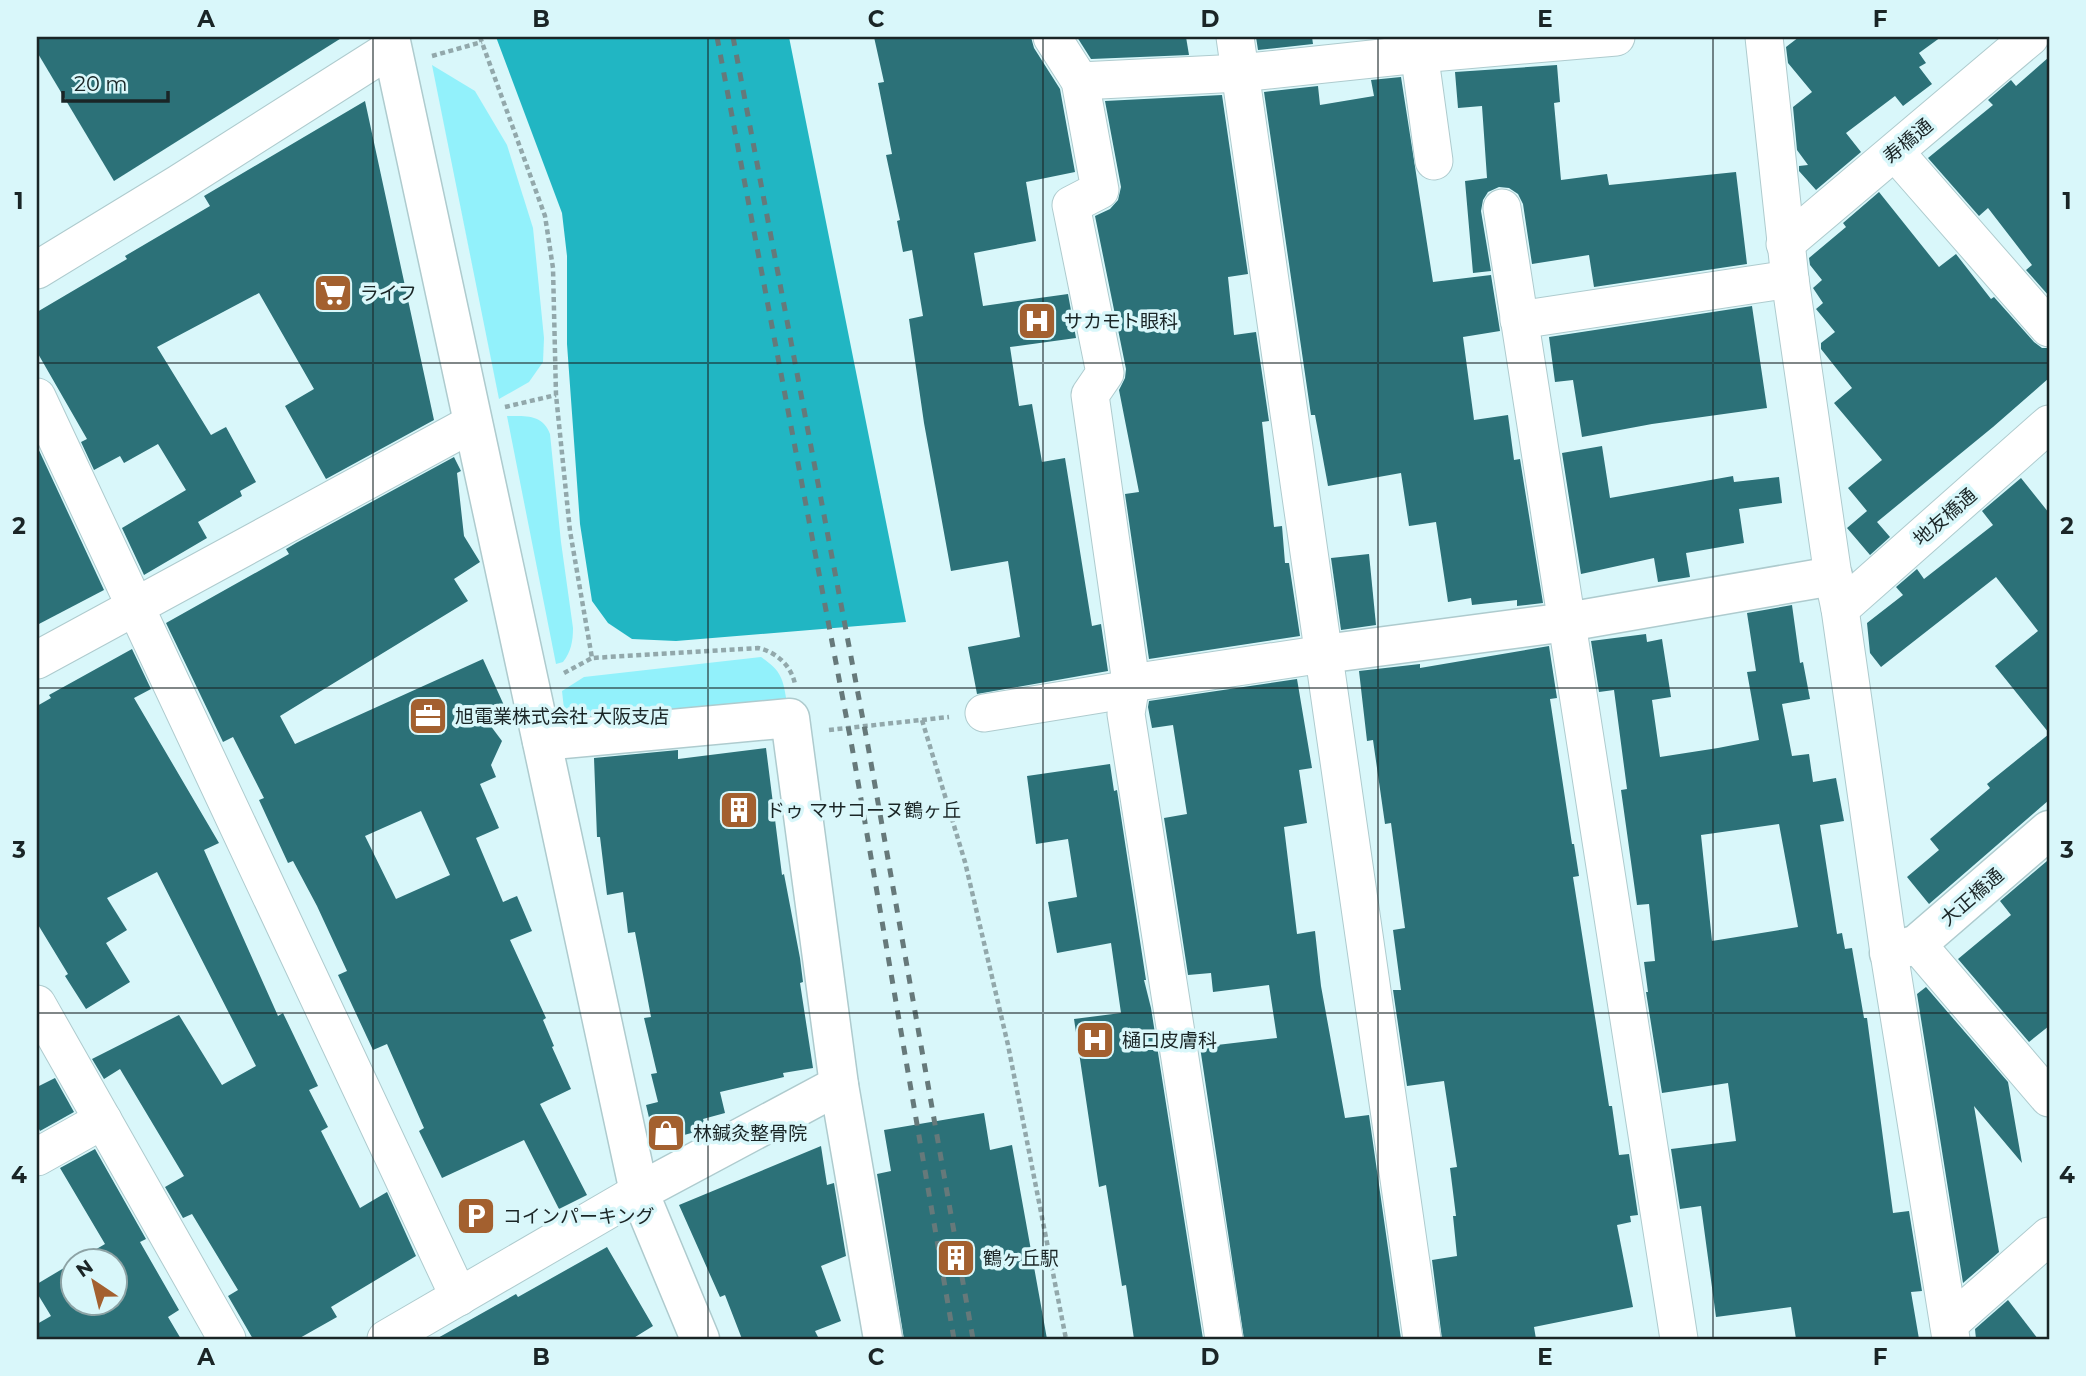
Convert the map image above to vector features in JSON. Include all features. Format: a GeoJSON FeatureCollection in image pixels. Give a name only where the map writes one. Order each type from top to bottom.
{"type":"FeatureCollection","features":[{"type":"Feature","properties":{"kind":"street"},"geometry":{"type":"LineString","coordinates":[[1052,37],[1080,81],[1100,190],[1071,205],[1105,373],[1090,395],[1131,686],[1126,714],[1224,1339]]}},
{"type":"Feature","properties":{"kind":"street"},"geometry":{"type":"LineString","coordinates":[[1235,37],[1422,1339]]}},
{"type":"Feature","properties":{"kind":"street"},"geometry":{"type":"LineString","coordinates":[[1080,81],[1240,73],[1418,45],[1616,37]]}},
{"type":"Feature","properties":{"kind":"street"},"geometry":{"type":"LineString","coordinates":[[1763,37],[1787,262],[1837,593],[1903,949],[1950,1331]]}},
{"type":"Feature","properties":{"kind":"street","name":"寿橋通"},"geometry":{"type":"LineString","coordinates":[[1787,262],[1895,152],[2029,37]]}},
{"type":"Feature","properties":{"kind":"street"},"geometry":{"type":"LineString","coordinates":[[37,270],[178,184],[391,42],[487,415],[542,741],[639,1192],[699,1339]]}},
{"type":"Feature","properties":{"kind":"street"},"geometry":{"type":"LineString","coordinates":[[1418,45],[1434,161]]}},
{"type":"Feature","properties":{"kind":"street"},"geometry":{"type":"LineString","coordinates":[[1895,152],[2049,328]]}},
{"type":"Feature","properties":{"kind":"street"},"geometry":{"type":"LineString","coordinates":[[1502,208],[1679,1339]]}},
{"type":"Feature","properties":{"kind":"street"},"geometry":{"type":"LineString","coordinates":[[1519,320],[1787,262]]}},
{"type":"Feature","properties":{"kind":"street"},"geometry":{"type":"LineString","coordinates":[[37,397],[459,1297]]}},
{"type":"Feature","properties":{"kind":"street"},"geometry":{"type":"LineString","coordinates":[[37,660],[487,415]]}},
{"type":"Feature","properties":{"kind":"street","name":"地友橋通"},"geometry":{"type":"LineString","coordinates":[[1837,593],[2049,424]]}},
{"type":"Feature","properties":{"kind":"street"},"geometry":{"type":"LineString","coordinates":[[984,713],[1324,653],[1567,622],[1837,593]]}},
{"type":"Feature","properties":{"kind":"street"},"geometry":{"type":"LineString","coordinates":[[542,741],[792,726],[839,1085],[883,1339]]}},
{"type":"Feature","properties":{"kind":"street","name":"大正橋通"},"geometry":{"type":"LineString","coordinates":[[1903,949],[2049,830]]}},
{"type":"Feature","properties":{"kind":"street"},"geometry":{"type":"LineString","coordinates":[[1903,949],[2049,1098]]}},
{"type":"Feature","properties":{"kind":"street"},"geometry":{"type":"LineString","coordinates":[[37,1003],[227,1339]]}},
{"type":"Feature","properties":{"kind":"street"},"geometry":{"type":"LineString","coordinates":[[386,1339],[639,1192],[839,1085]]}},
{"type":"Feature","properties":{"kind":"street"},"geometry":{"type":"LineString","coordinates":[[37,1157],[103,1120]]}},
{"type":"Feature","properties":{"kind":"street"},"geometry":{"type":"LineString","coordinates":[[1950,1331],[2049,1236]]}},
{"type":"Feature","properties":{"kind":"path"},"geometry":{"type":"LineString","coordinates":[[428,57],[481,39],[545,216],[553,268],[556,395],[570,531],[592,659]]}},
{"type":"Feature","properties":{"kind":"path"},"geometry":{"type":"LineString","coordinates":[[487,415],[556,395]]}},
{"type":"Feature","properties":{"kind":"path"},"geometry":{"type":"LineString","coordinates":[[554,678],[592,659],[758,648],[773,652],[782,660],[794,679],[797,701],[792,726],[922,720],[984,713]]}},
{"type":"Feature","properties":{"kind":"path"},"geometry":{"type":"LineString","coordinates":[[922,720],[965,862],[1005,1032],[1066,1339]]}},
{"type":"Feature","properties":{"kind":"shaded area"},"geometry":{"type":"Polygon","coordinates":[[[496,37],[789,37],[906,622],[676,641],[632,639],[608,623],[592,601],[580,524],[567,344],[567,256],[562,213],[496,37]]]}},
{"type":"Feature","properties":{"kind":"shaded area"},"geometry":{"type":"Polygon","coordinates":[[[432,65],[475,91],[507,145],[533,228],[544,338],[543,362],[529,382],[499,399],[432,65]]]}},
{"type":"Feature","properties":{"kind":"shaded area"},"geometry":{"type":"Polygon","coordinates":[[[507,416],[527,416],[538,420],[547,427],[550,434],[573,628],[568,654],[563,662],[556,664],[507,416]]]}},
{"type":"Feature","properties":{"kind":"shaded area"},"geometry":{"type":"Polygon","coordinates":[[[761,657],[780,676],[787,703],[565,718],[562,691],[584,677],[761,657]]]}},
{"type":"Feature","properties":{"kind":"building"},"geometry":{"type":"Polygon","coordinates":[[[37,37],[343,37],[114,181],[37,52],[37,37]]]}},
{"type":"Feature","properties":{"kind":"building"},"geometry":{"type":"Polygon","coordinates":[[[874,37],[1031,37],[1034,48],[1060,89],[1075,172],[1026,182],[1036,241],[974,253],[983,306],[1068,294],[1076,338],[1010,347],[1019,406],[1032,404],[1042,462],[1065,458],[1092,626],[1101,624],[1108,671],[977,694],[968,647],[1020,637],[1008,561],[951,571],[924,423],[909,319],[923,316],[912,250],[903,252],[897,221],[900,220],[886,155],[892,154],[878,83],[884,82],[874,37]]]}},
{"type":"Feature","properties":{"kind":"building"},"geometry":{"type":"Polygon","coordinates":[[[1077,37],[1186,37],[1189,55],[1091,59],[1077,37]]]}},
{"type":"Feature","properties":{"kind":"building"},"geometry":{"type":"Polygon","coordinates":[[[1256,37],[1312,37],[1313,44],[1258,50],[1256,37]]]}},
{"type":"Feature","properties":{"kind":"building"},"geometry":{"type":"Polygon","coordinates":[[[1799,37],[1941,37],[1919,53],[1926,63],[1919,67],[1932,84],[1903,106],[1895,96],[1846,133],[1861,152],[1816,190],[1799,171],[1799,166],[1808,165],[1797,150],[1793,107],[1812,92],[1788,63],[1786,47],[1799,37]]]}},
{"type":"Feature","properties":{"kind":"building"},"geometry":{"type":"Polygon","coordinates":[[[2049,57],[2049,296],[2026,270],[2032,265],[1988,208],[1979,216],[1928,158],[1993,105],[1988,100],[2011,80],[2016,86],[2049,57]]]}},
{"type":"Feature","properties":{"kind":"building"},"geometry":{"type":"Polygon","coordinates":[[[1557,65],[1560,102],[1554,103],[1561,180],[1607,174],[1609,185],[1736,172],[1747,264],[1594,287],[1589,255],[1532,264],[1523,204],[1518,194],[1509,188],[1499,187],[1488,192],[1481,211],[1491,271],[1473,273],[1465,181],[1487,178],[1482,106],[1458,108],[1455,72],[1557,65]]]}},
{"type":"Feature","properties":{"kind":"building"},"geometry":{"type":"Polygon","coordinates":[[[1401,77],[1433,282],[1491,275],[1500,331],[1463,337],[1474,420],[1508,415],[1514,460],[1520,459],[1543,603],[1517,606],[1517,600],[1472,605],[1471,598],[1448,602],[1436,522],[1409,526],[1401,473],[1328,486],[1315,415],[1311,415],[1264,92],[1318,86],[1320,105],[1374,96],[1371,80],[1401,77]]]}},
{"type":"Feature","properties":{"kind":"building"},"geometry":{"type":"Polygon","coordinates":[[[1222,95],[1248,274],[1228,277],[1234,335],[1256,332],[1269,421],[1262,422],[1274,527],[1282,526],[1285,563],[1289,563],[1300,636],[1149,659],[1125,494],[1139,492],[1119,390],[1126,369],[1095,216],[1110,209],[1118,200],[1121,187],[1105,101],[1222,95]]]}},
{"type":"Feature","properties":{"kind":"building"},"geometry":{"type":"Polygon","coordinates":[[[365,101],[434,420],[326,479],[285,406],[314,389],[259,293],[157,347],[211,435],[226,427],[256,482],[240,491],[242,496],[198,522],[207,538],[144,575],[122,528],[186,490],[158,444],[124,463],[120,456],[94,470],[81,442],[87,439],[37,352],[37,312],[210,206],[204,196],[365,101]]]}},
{"type":"Feature","properties":{"kind":"building"},"geometry":{"type":"Polygon","coordinates":[[[1879,192],[1939,267],[1956,254],[1991,299],[1994,297],[2034,342],[2042,348],[2049,348],[2049,378],[1877,522],[1890,537],[1870,555],[1847,528],[1867,511],[1848,488],[1882,460],[1834,403],[1852,388],[1821,349],[1821,343],[1835,332],[1816,309],[1823,303],[1813,288],[1822,280],[1810,265],[1809,258],[1846,227],[1843,223],[1879,192]]]}},
{"type":"Feature","properties":{"kind":"building"},"geometry":{"type":"Polygon","coordinates":[[[1752,306],[1767,408],[1582,437],[1573,380],[1555,382],[1549,337],[1752,306]]]}},
{"type":"Feature","properties":{"kind":"building"},"geometry":{"type":"Polygon","coordinates":[[[37,446],[104,590],[37,625],[37,446]]]}},
{"type":"Feature","properties":{"kind":"building"},"geometry":{"type":"Polygon","coordinates":[[[1602,446],[1610,498],[1733,476],[1734,482],[1779,477],[1782,503],[1739,509],[1744,543],[1686,553],[1690,577],[1658,582],[1654,558],[1581,574],[1562,453],[1602,446]]]}},
{"type":"Feature","properties":{"kind":"building"},"geometry":{"type":"Polygon","coordinates":[[[454,457],[461,471],[457,473],[464,536],[480,562],[454,579],[468,601],[280,716],[295,744],[483,659],[507,712],[487,721],[502,741],[491,765],[496,777],[480,784],[499,828],[476,838],[503,902],[517,896],[532,931],[510,940],[546,1018],[543,1020],[554,1046],[552,1047],[571,1089],[540,1104],[587,1195],[559,1209],[524,1140],[442,1178],[419,1131],[424,1128],[387,1044],[373,1050],[338,975],[347,971],[317,906],[293,861],[288,863],[259,800],[264,798],[233,737],[223,742],[166,623],[289,554],[286,549],[454,457]],[[421,811],[365,836],[396,899],[450,875],[421,811]]]}},
{"type":"Feature","properties":{"kind":"building"},"geometry":{"type":"Polygon","coordinates":[[[2021,478],[2049,513],[2049,733],[1995,666],[2038,631],[1996,577],[1881,667],[1870,653],[1867,623],[1903,595],[1896,587],[1917,569],[1924,579],[1993,525],[1982,511],[2021,478]]]}},
{"type":"Feature","properties":{"kind":"building"},"geometry":{"type":"Polygon","coordinates":[[[1369,554],[1376,625],[1341,630],[1331,558],[1369,554]]]}},
{"type":"Feature","properties":{"kind":"building"},"geometry":{"type":"Polygon","coordinates":[[[1792,605],[1800,663],[1803,662],[1810,699],[1782,704],[1792,756],[1809,754],[1813,782],[1836,778],[1844,821],[1820,825],[1837,934],[1842,933],[1845,949],[1852,948],[1864,1018],[1867,1018],[1893,1213],[1909,1211],[1922,1291],[1911,1292],[1919,1339],[1796,1339],[1791,1307],[1716,1317],[1701,1206],[1680,1209],[1671,1149],[1736,1141],[1728,1083],[1662,1093],[1646,992],[1644,962],[1655,961],[1649,904],[1637,905],[1621,790],[1627,789],[1614,690],[1599,692],[1591,641],[1646,634],[1647,642],[1662,639],[1671,697],[1652,700],[1660,757],[1718,748],[1759,740],[1747,672],[1756,671],[1747,613],[1792,605]],[[1779,824],[1701,835],[1712,941],[1798,927],[1779,824]]]}},
{"type":"Feature","properties":{"kind":"building"},"geometry":{"type":"Polygon","coordinates":[[[1549,646],[1557,698],[1550,699],[1579,876],[1573,877],[1609,1106],[1612,1106],[1619,1155],[1629,1154],[1638,1215],[1630,1216],[1631,1222],[1617,1225],[1633,1307],[1534,1327],[1536,1339],[1442,1339],[1432,1260],[1457,1256],[1453,1216],[1456,1216],[1450,1168],[1457,1167],[1444,1081],[1407,1086],[1393,990],[1401,990],[1393,930],[1405,928],[1391,823],[1385,824],[1373,740],[1367,741],[1359,671],[1420,664],[1420,668],[1549,646]]]}},
{"type":"Feature","properties":{"kind":"building"},"geometry":{"type":"Polygon","coordinates":[[[132,649],[151,689],[134,698],[219,843],[204,850],[278,1016],[283,1013],[318,1086],[309,1090],[328,1127],[321,1131],[360,1208],[387,1192],[416,1256],[331,1307],[337,1317],[298,1339],[253,1339],[228,1296],[238,1290],[192,1214],[183,1218],[165,1187],[184,1176],[120,1069],[104,1079],[92,1059],[179,1015],[222,1085],[256,1066],[157,872],[107,898],[127,930],[106,943],[130,982],[86,1009],[37,923],[37,706],[51,698],[49,695],[132,649]]]}},
{"type":"Feature","properties":{"kind":"building"},"geometry":{"type":"Polygon","coordinates":[[[1297,679],[1312,768],[1299,770],[1307,823],[1284,827],[1297,934],[1315,931],[1321,986],[1345,1118],[1369,1115],[1401,1339],[1244,1339],[1200,1047],[1277,1038],[1269,985],[1213,992],[1211,973],[1188,975],[1164,818],[1187,814],[1173,725],[1152,728],[1148,707],[1149,701],[1297,679]]]}},
{"type":"Feature","properties":{"kind":"building"},"geometry":{"type":"Polygon","coordinates":[[[2049,734],[2049,800],[1929,904],[1907,877],[1939,850],[1930,839],[1990,788],[1987,784],[2049,734]]]}},
{"type":"Feature","properties":{"kind":"building"},"geometry":{"type":"Polygon","coordinates":[[[766,748],[782,875],[784,874],[800,958],[803,982],[800,983],[813,1068],[783,1073],[784,1077],[720,1092],[725,1113],[703,1119],[706,1129],[655,1143],[646,1105],[658,1102],[651,1074],[657,1073],[644,1018],[651,1017],[635,932],[628,933],[623,892],[607,895],[600,837],[597,837],[594,758],[678,750],[678,759],[766,748]]]}},
{"type":"Feature","properties":{"kind":"building"},"geometry":{"type":"Polygon","coordinates":[[[1110,764],[1114,791],[1117,790],[1144,980],[1151,1008],[1203,1339],[1134,1339],[1126,1285],[1122,1286],[1106,1185],[1099,1187],[1074,1019],[1121,1013],[1111,943],[1057,953],[1048,902],[1077,897],[1068,839],[1036,844],[1027,776],[1110,764]]]}},
{"type":"Feature","properties":{"kind":"building"},"geometry":{"type":"Polygon","coordinates":[[[2047,861],[2049,1026],[2029,1042],[1958,959],[2011,915],[2000,901],[2047,861]]]}},
{"type":"Feature","properties":{"kind":"building"},"geometry":{"type":"Polygon","coordinates":[[[1926,987],[2008,1082],[2022,1163],[1974,1106],[1999,1252],[1963,1283],[1917,994],[1926,987]]]}},
{"type":"Feature","properties":{"kind":"building"},"geometry":{"type":"Polygon","coordinates":[[[55,1078],[74,1112],[40,1131],[37,1125],[37,1087],[55,1078]]]}},
{"type":"Feature","properties":{"kind":"building","name":"鶴ヶ丘駅"},"geometry":{"type":"Polygon","coordinates":[[[984,1113],[990,1150],[1012,1145],[1047,1339],[904,1339],[877,1174],[891,1171],[884,1130],[984,1113]]]}},
{"type":"Feature","properties":{"kind":"building"},"geometry":{"type":"Polygon","coordinates":[[[821,1146],[827,1185],[834,1183],[846,1256],[821,1266],[841,1321],[815,1331],[819,1339],[742,1339],[725,1295],[720,1297],[679,1205],[821,1146]]]}},
{"type":"Feature","properties":{"kind":"building"},"geometry":{"type":"Polygon","coordinates":[[[95,1149],[146,1239],[140,1242],[179,1310],[168,1317],[181,1339],[37,1339],[37,1324],[51,1316],[37,1293],[37,1284],[60,1270],[60,1316],[130,1316],[130,1246],[102,1246],[105,1244],[60,1168],[95,1149]]]}},
{"type":"Feature","properties":{"kind":"building"},"geometry":{"type":"Polygon","coordinates":[[[607,1247],[653,1326],[632,1339],[436,1339],[516,1294],[518,1297],[607,1247]]]}},
{"type":"Feature","properties":{"kind":"building"},"geometry":{"type":"Polygon","coordinates":[[[2008,1300],[2038,1339],[1976,1339],[1975,1329],[2008,1300]]]}},
{"type":"Feature","properties":{"kind":"railway"},"geometry":{"type":"LineString","coordinates":[[717,37],[852,747],[954,1339]]}},
{"type":"Feature","properties":{"kind":"railway"},"geometry":{"type":"LineString","coordinates":[[733,37],[868,746],[973,1339]]}},
{"type":"Feature","properties":{"kind":"place","name":"ライフ"},"geometry":{"type":"Point","coordinates":[333,293]}},
{"type":"Feature","properties":{"kind":"place","name":"サカモト眼科"},"geometry":{"type":"Point","coordinates":[1037,321]}},
{"type":"Feature","properties":{"kind":"place","name":"旭電業株式会社 大阪支店"},"geometry":{"type":"Point","coordinates":[428,716]}},
{"type":"Feature","properties":{"kind":"place","name":"ドゥ マサコーヌ鶴ヶ丘"},"geometry":{"type":"Point","coordinates":[739,810]}},
{"type":"Feature","properties":{"kind":"place","name":"樋口皮膚科"},"geometry":{"type":"Point","coordinates":[1095,1040]}},
{"type":"Feature","properties":{"kind":"place","name":"林鍼灸整骨院"},"geometry":{"type":"Point","coordinates":[666,1133]}},
{"type":"Feature","properties":{"kind":"place","name":"コインパーキング"},"geometry":{"type":"Point","coordinates":[476,1216]}},
{"type":"Feature","properties":{"kind":"place","name":"鶴ヶ丘駅"},"geometry":{"type":"Point","coordinates":[956,1258]}}]}
